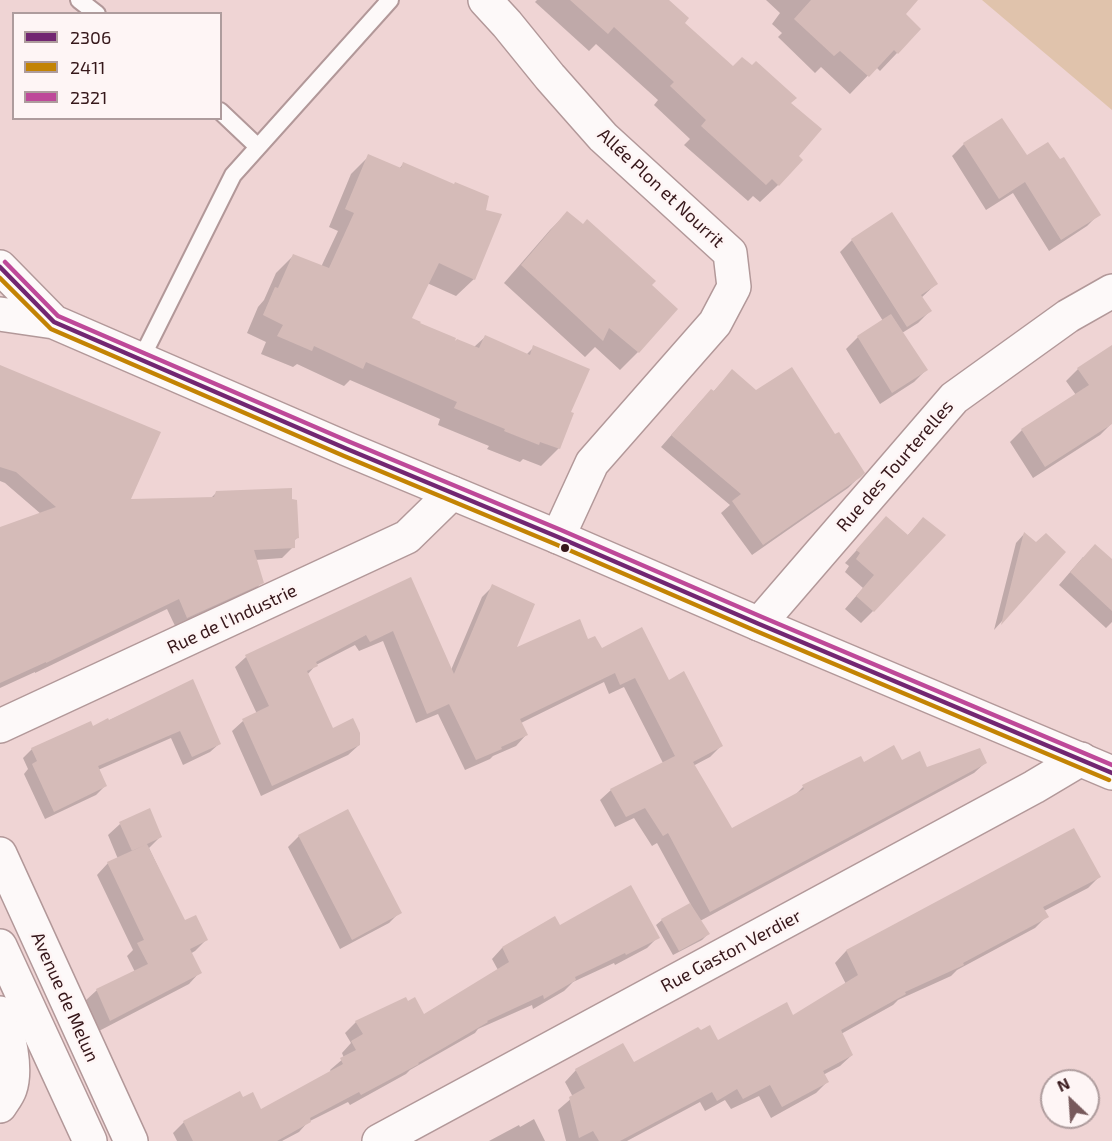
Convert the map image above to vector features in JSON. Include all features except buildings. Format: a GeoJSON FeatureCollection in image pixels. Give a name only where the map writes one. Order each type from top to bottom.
{"type":"FeatureCollection","features":[{"type":"Feature","properties":{"kind":"street","name":"Allée Plon et Nourrit"},"geometry":{"type":"LineString","coordinates":[[485,0],[603,137],[730,253],[734,287],[715,324],[592,463],[558,537]]}},
{"type":"Feature","properties":{"kind":"street"},"geometry":{"type":"LineString","coordinates":[[0,267],[54,322]]}},
{"type":"Feature","properties":{"kind":"street","name":"Rue des Tourterelles"},"geometry":{"type":"LineString","coordinates":[[759,624],[954,398],[1068,316],[1112,291]]}},
{"type":"Feature","properties":{"kind":"street"},"geometry":{"type":"LineString","coordinates":[[0,314],[54,322],[1112,773]]}},
{"type":"Feature","properties":{"kind":"street","name":"Rue de l'Industrie"},"geometry":{"type":"LineString","coordinates":[[0,726],[407,537],[452,493]]}},
{"type":"Feature","properties":{"kind":"street","name":"Rue Gaston Verdier"},"geometry":{"type":"LineString","coordinates":[[379,1141],[1034,787],[1081,759]]}},
{"type":"Feature","properties":{"kind":"street","name":"Avenue de Melun"},"geometry":{"type":"LineString","coordinates":[[0,854],[131,1141]]}},
{"type":"Feature","properties":{"kind":"street"},"geometry":{"type":"LineString","coordinates":[[0,946],[90,1141]]}},
{"type":"Feature","properties":{"kind":"street"},"geometry":{"type":"LineString","coordinates":[[0,1013],[6,1025],[13,1063],[10,1089],[0,1106]]}},
{"type":"Feature","properties":{"kind":"lane"},"geometry":{"type":"LineString","coordinates":[[80,0],[95,12]]}},
{"type":"Feature","properties":{"kind":"lane"},"geometry":{"type":"LineString","coordinates":[[141,359],[233,175],[390,0]]}},
{"type":"Feature","properties":{"kind":"lane"},"geometry":{"type":"LineString","coordinates":[[222,113],[258,147]]}},
{"type":"Feature","properties":{"kind":"shaded area"},"geometry":{"type":"Polygon","coordinates":[[[982,0],[1112,0],[1112,110],[982,0]]]}},
{"type":"Feature","properties":{"kind":"transit line","name":"2321"},"geometry":{"type":"LineString","coordinates":[[5,262],[58,316],[1112,765]]}},
{"type":"Feature","properties":{"kind":"transit line","name":"2306"},"geometry":{"type":"LineString","coordinates":[[0,267],[54,322],[347,449],[1112,773]]}},
{"type":"Feature","properties":{"kind":"transit line","name":"2411"},"geometry":{"type":"LineString","coordinates":[[0,278],[51,329],[344,456],[1109,780]]}}]}
